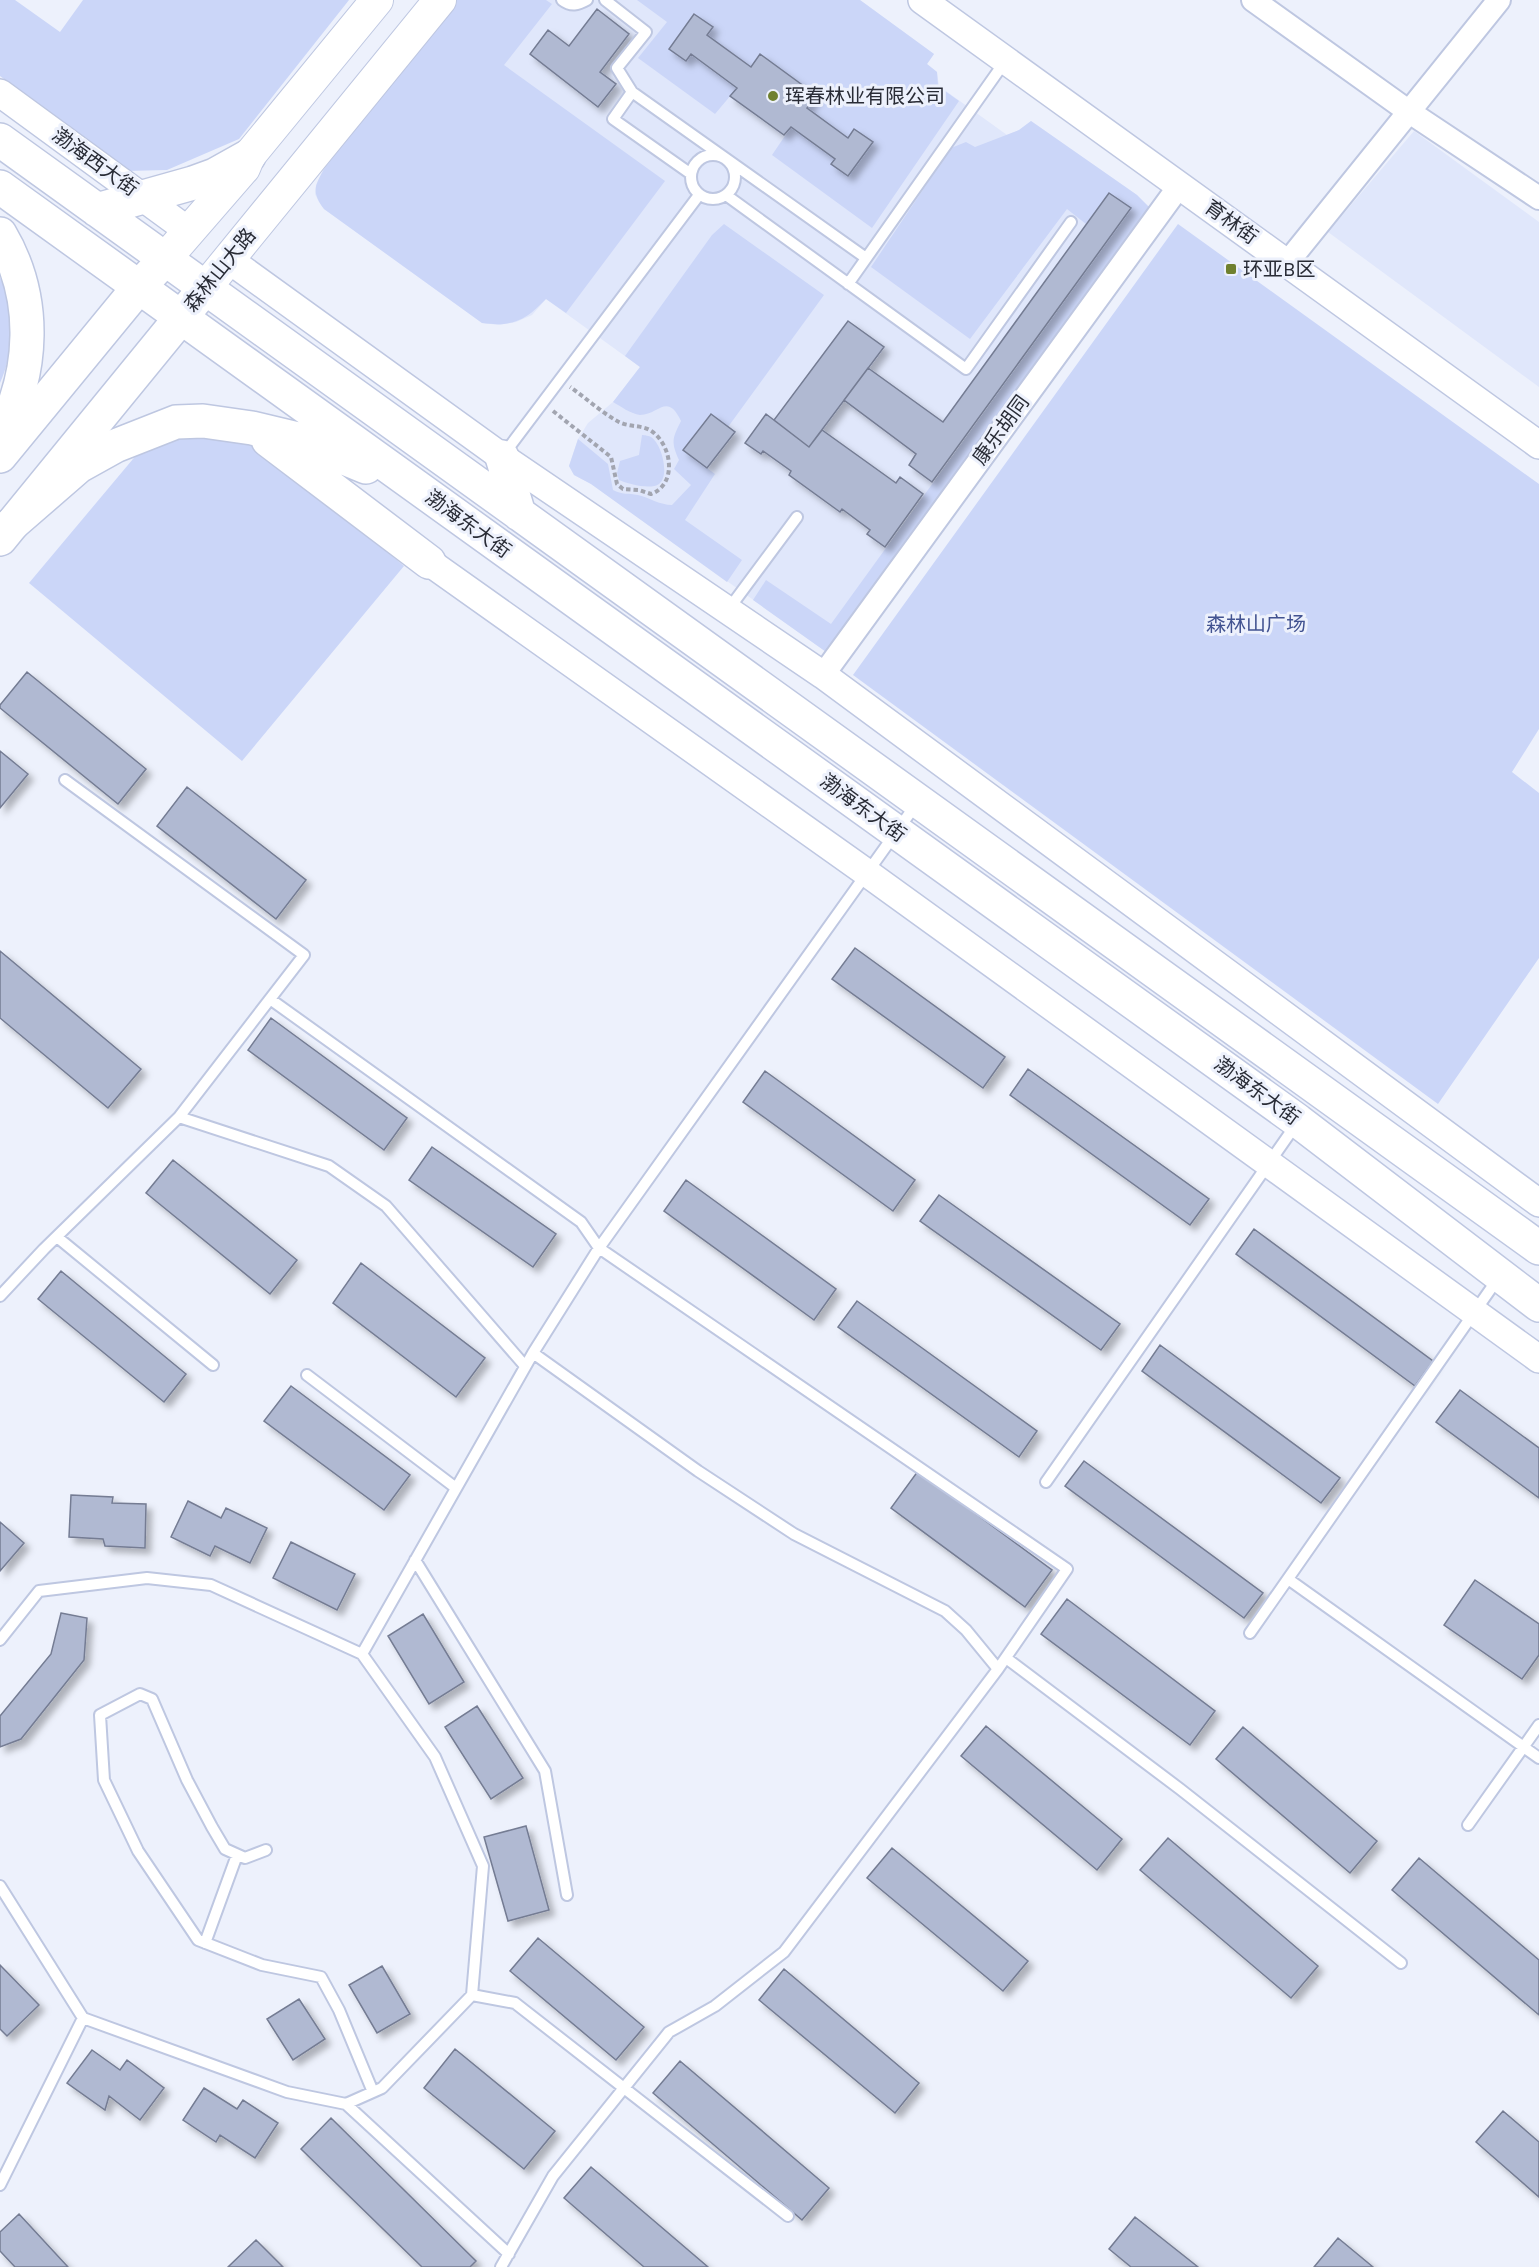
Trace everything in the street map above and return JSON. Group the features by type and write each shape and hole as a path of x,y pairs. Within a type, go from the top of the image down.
{"main road":[{"path":"0,456 138,288 190,232 377,0"},
{"name":"森林山大路","path":"5,532 440,0"},
{"name":"渤海西大街","path":"0,140 205,288"},
{"path":"247,162 267,184 287,187"},
{"path":"97,210 215,175 247,162"},
{"path":"0,187 138,288"},
{"path":"0,437 9,419 19,388 28,334 27,302 4,248"},
{"name":"渤海东大街","path":"138,288 1298,1121 1539,1305"},
{"name":"渤海东大街","path":"205,288 1539,1248"},
{"path":"5,532 79,466 114,446 176,422 203,421 252,428 298,439 418,488"},
{"path":"252,428 429,562"},
{"path":"502,457 519,514"}],"street":[{"name":"育林街","path":"922,0 1539,444"},
{"path":"1252,0 1408,111 1539,198"},
{"path":"1287,262 1499,0"},
{"name":"渤海西大街","path":"0,93 190,232"},
{"name":"康乐胡同","path":"823,675 1180,186"},
{"path":"228,259 502,457 823,675 1539,1203"},
{"path":"429,562 867,873 1539,1359"}],"lane":[{"path":"562,0 568,4 578,5 587,0"},
{"path":"605,0 646,32 617,68 632,92 866,258"},
{"path":"848,285 1006,60"},
{"path":"632,92 613,119 691,174"},
{"path":"711,155 726,158 734,170 735,177 731,190 726,195 713,199 699,195 691,182 691,174 693,167 704,156 711,155"},
{"path":"502,457 699,195"},
{"path":"726,195 966,369 1071,222"},
{"path":"728,610 797,517"},
{"path":"0,1296 179,1117 304,955 65,780"},
{"path":"363,1653 532,1353 599,1248 918,801"},
{"path":"270,999 581,1221 599,1248 1067,1569 998,1669 783,1952 715,2006 669,2032 553,2176 501,2267"},
{"path":"179,1117 329,1166 386,1206 525,1366"},
{"path":"1046,1482 1298,1121"},
{"path":"57,1237 213,1365"},
{"path":"1250,1633 1500,1276"},
{"path":"532,1353 698,1471 794,1534 945,1611 966,1630 998,1669"},
{"path":"307,1375 456,1488"},
{"path":"415,1560 545,1771 567,1895"},
{"path":"0,1640 39,1591 147,1578 211,1585 363,1653 435,1757 483,1866 472,1995 382,2088 346,2104"},
{"path":"1288,1579 1539,1758"},
{"path":"1006,1658 1180,1789 1401,1963"},
{"path":"266,1851 245,1858 225,1849 187,1780 152,1699 140,1694 100,1716 105,1780 138,1851 198,1940 262,1965 321,1977 339,2010 373,2092"},
{"path":"1468,1825 1539,1725"},
{"path":"206,1942 237,1855"},
{"path":"0,1886 82,2018 286,2092 346,2104 508,2254"},
{"path":"472,1995 515,2003 788,2216"},
{"path":"0,2185 82,2018"}],"path":[{"path":"543,403 611,457 617,484 623,489 639,490 651,494 663,487 669,471 668,455 656,434 646,427 627,425 617,421 560,380"}],"shaded area":[{"path":"457,0 860,0 934,54 927,64 937,72 939,86 1007,135 1031,121 1137,195 1149,207 829,654 591,484 574,475 569,466 578,439 588,423 613,402 640,367 546,299 532,315 516,322 499,325 482,323 324,209 319,202 315,194 316,185 324,169"},
{"path":"1414,131 1539,222 1539,387 1328,232"}],"green space":[{"path":"0,0 15,0 60,32 83,0 349,0 239,139 167,170 126,171 0,76"},
{"path":"457,0 546,0 552,4 504,65 665,181 566,313 546,299 531,313 517,321 502,324 482,323 324,209 317,198 317,184 324,169"},
{"path":"637,0 860,0 934,54 927,64 937,72 938,86 959,101 872,228 772,155 791,127 835,159 831,164 848,176 872,143 848,138 807,108 816,94 760,55 751,67 707,35 712,27 694,14 670,49 686,61 691,54 737,88 715,114 638,58 667,22"},
{"path":"1031,121 1137,195 1149,207 829,654 753,600 766,580 831,624 1131,209 1109,193 1086,224 1067,209 970,339 871,267 951,148 966,142 975,147 1019,130"},
{"path":"724,224 824,295 728,427 710,414 683,450 715,474 685,520 742,560 727,582 591,484 574,475 569,466 578,439 608,464 613,490 616,492 638,495 672,505 691,485 674,469 679,460 674,440 681,421 676,412 667,406 640,415 629,412 613,402 640,367 625,356 712,235"},
{"name":"森林山广场","path":"1178,224 1539,484 1539,729 1512,772 1539,793 1539,958 1438,1104 853,675"},
{"path":"0,277 11,316 11,344 0,383"},
{"path":"187,433 251,439 404,566 242,761 29,583 138,453"},
{"path":"642,435 655,441 663,460 664,474 659,484 655,486 639,486 623,482 619,480 617,473 620,461 639,455"}],"building":[{"path":"597,9 629,34 600,72 616,84 598,107 530,54 548,30 569,46"},
{"name":"珲春林业有限公司","path":"694,14 713,27 707,35 751,67 760,54 816,95 807,108 848,138 854,129 873,142 848,176 831,164 835,159 791,127 784,135 730,96 737,88 691,54 686,61 669,49"},
{"path":"1109,193 1131,208 932,482 909,465 916,454 844,400 868,368 943,422"},
{"path":"848,321 884,347 809,447 774,420"},
{"path":"711,414 735,432 707,468 683,450"},
{"path":"766,414 809,447 822,430 896,483 900,477 923,494 885,547 867,534 870,530 842,509 840,512 789,475 791,471 763,451 761,454 745,443"},
{"path":"27,672 146,769 118,804 0,708 0,705"},
{"path":"0,751 28,774 0,808"},
{"path":"187,787 306,880 276,919 157,826"},
{"path":"855,948 1005,1057 983,1088 832,979"},
{"path":"0,951 141,1069 108,1108 0,1018"},
{"path":"271,1018 407,1118 384,1150 248,1050"},
{"path":"1028,1069 1209,1199 1190,1225 1010,1095"},
{"path":"765,1071 915,1180 893,1211 743,1102"},
{"path":"432,1147 556,1234 533,1267 409,1180"},
{"path":"173,1160 297,1260 270,1294 146,1193"},
{"path":"686,1180 836,1289 814,1320 664,1211"},
{"path":"939,1195 1120,1324 1101,1350 920,1221"},
{"path":"1254,1229 1433,1361 1415,1386 1236,1254"},
{"path":"361,1263 485,1358 456,1397 333,1303"},
{"path":"61,1271 186,1374 164,1402 38,1299"},
{"path":"857,1301 1037,1431 1019,1457 838,1327"},
{"path":"1160,1345 1340,1478 1321,1503 1142,1371"},
{"path":"291,1386 410,1475 384,1510 264,1421"},
{"path":"1460,1390 1539,1448 1539,1498 1436,1422"},
{"path":"1084,1461 1263,1593 1244,1618 1065,1486"},
{"path":"918,1471 1052,1570 1025,1607 891,1508"},
{"path":"71,1495 113,1497 112,1503 146,1504 145,1548 105,1546 103,1539 69,1537"},
{"path":"188,1501 221,1518 226,1508 267,1528 250,1563 215,1546 210,1556 171,1537"},
{"path":"0,1522 24,1543 0,1571"},
{"path":"291,1542 355,1574 337,1610 273,1578"},
{"path":"1475,1580 1539,1624 1539,1655 1522,1679 1444,1625"},
{"path":"1067,1599 1215,1711 1190,1745 1041,1634"},
{"path":"61,1613 87,1618 84,1660 21,1739 0,1747 0,1716 51,1654"},
{"path":"423,1614 464,1682 429,1704 388,1636"},
{"path":"477,1706 523,1778 491,1799 445,1727"},
{"path":"986,1726 1122,1839 1097,1870 961,1756"},
{"path":"1243,1727 1377,1841 1350,1873 1216,1759"},
{"path":"526,1826 549,1910 508,1921 484,1837"},
{"path":"1168,1838 1318,1966 1291,1998 1140,1870"},
{"path":"892,1848 1028,1961 1003,1991 867,1878"},
{"path":"1419,1858 1539,1960 1539,2015 1392,1890"},
{"path":"538,1938 644,2027 616,2060 510,1971"},
{"path":"0,1965 39,2005 7,2036 0,2029"},
{"path":"382,1966 410,2014 377,2033 349,1985"},
{"path":"784,1969 919,2083 895,2113 759,2000"},
{"path":"299,1999 325,2039 293,2060 267,2019"},
{"path":"455,2049 555,2131 524,2169 424,2088"},
{"path":"92,2050 120,2070 127,2060 164,2088 140,2120 109,2096 105,2110 67,2083"},
{"path":"680,2061 829,2188 802,2220 653,2093"},
{"path":"204,2088 237,2109 243,2100 278,2123 255,2158 220,2135 216,2142 183,2120"},
{"path":"1503,2111 1539,2142 1539,2197 1476,2142"},
{"path":"331,2118 476,2261 470,2267 422,2267 301,2149"},
{"path":"591,2167 708,2267 644,2267 564,2198"},
{"path":"19,2214 68,2267 15,2267 0,2251 0,2232"},
{"path":"1135,2217 1198,2267 1131,2267 1109,2249"},
{"path":"1338,2238 1373,2267 1314,2267"},
{"path":"256,2240 283,2267 228,2267"}],"place":[{"name":"珲春林业有限公司","path":"773,96"},
{"name":"环亚B区","path":"1231,269"}]}
